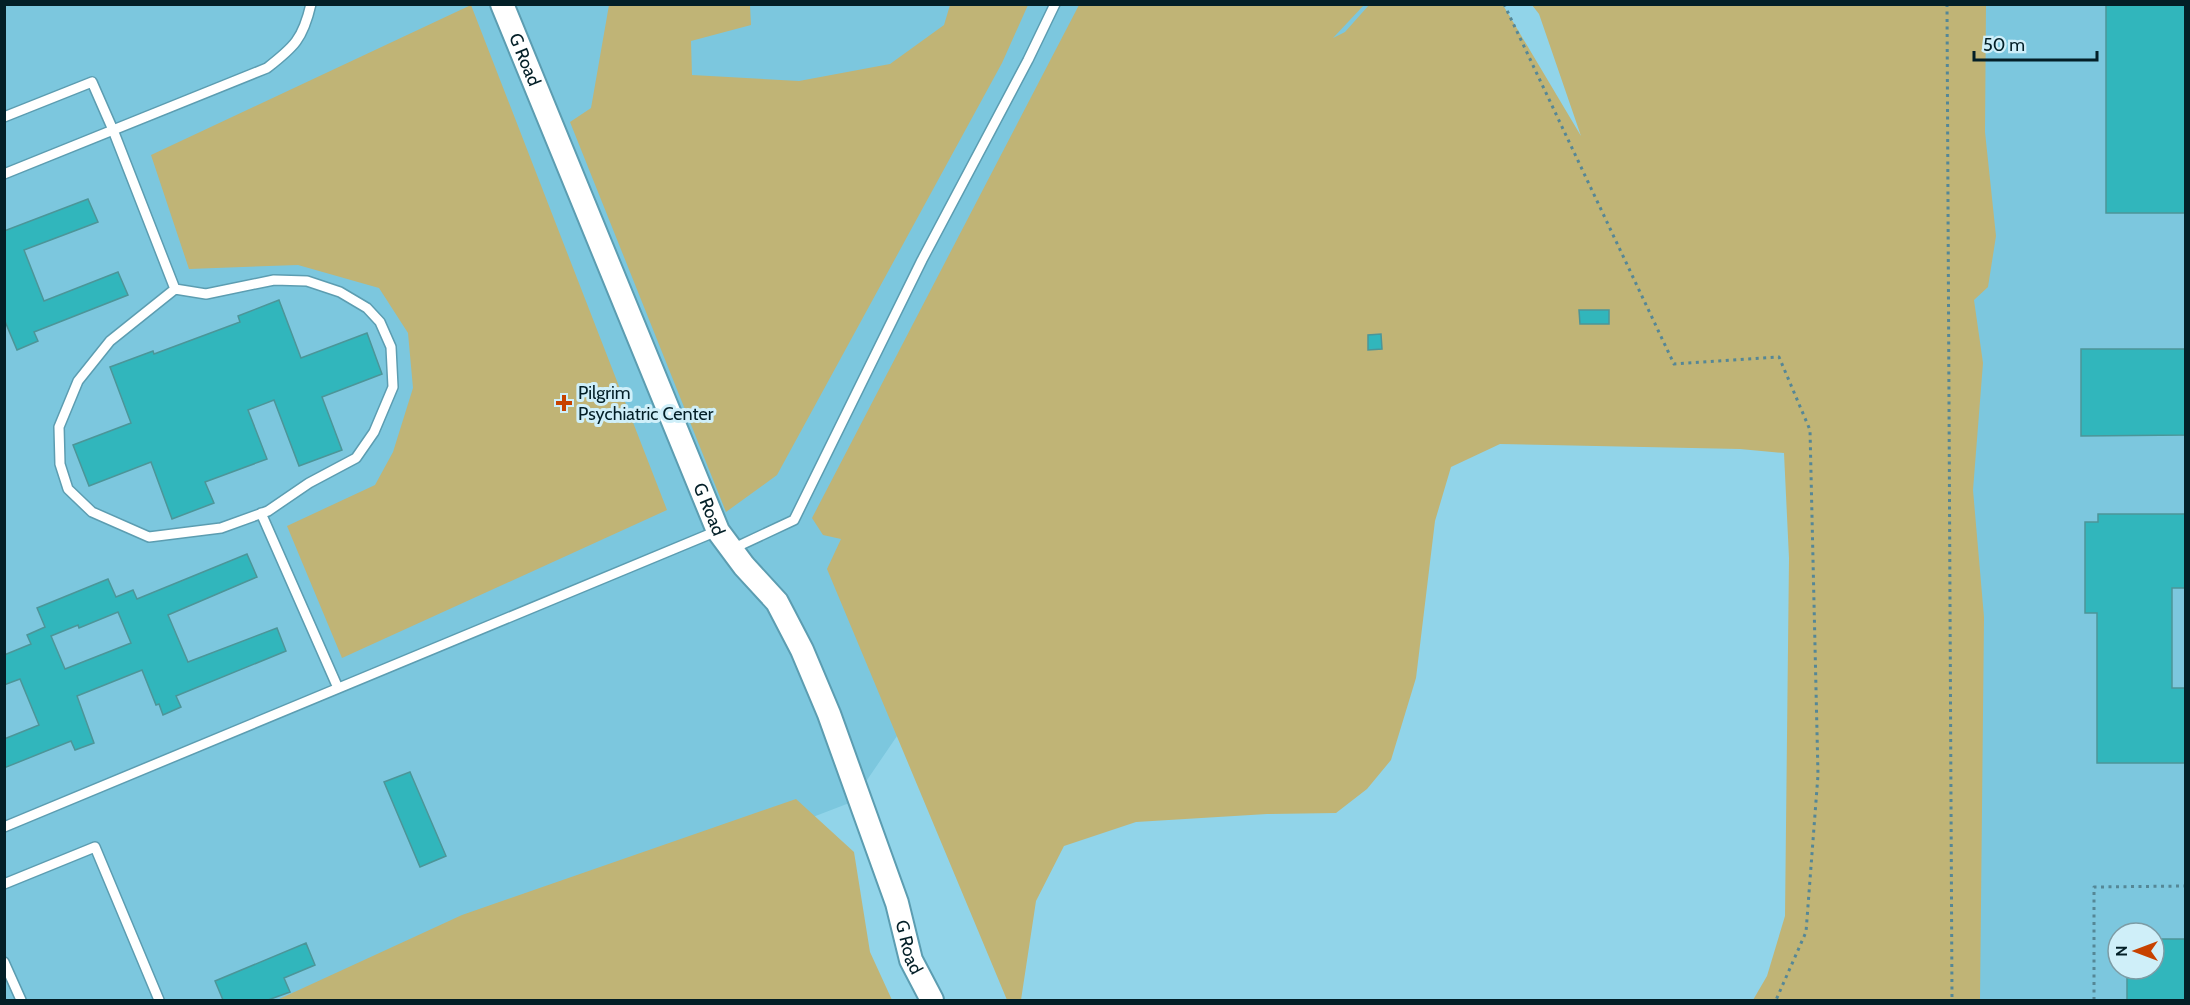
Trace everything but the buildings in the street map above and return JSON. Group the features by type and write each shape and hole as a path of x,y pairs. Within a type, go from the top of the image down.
{"street":[{"name":"G Road","path":"502,4 718,531 744,566 777,602 802,650 829,714 897,903 911,960 932,1000"}],"lane":[{"path":"4,174 267,68 292,48 307,22 311,4"},
{"path":"732,549 794,520 917,269 1028,60 1055,4"},
{"path":"4,117 92,81 175,289"},
{"path":"274,280 307,280 340,291 367,308 380,322 391,347 393,387 374,432 356,458 309,483 268,511 221,528 149,537 92,512 68,489 60,464 59,428 78,381 110,341 175,289 206,294 274,280"},
{"path":"261,513 338,688"},
{"path":"4,827 718,531"},
{"path":"4,884 95,848 159,1000"},
{"path":"4,962 21,1000"}],"path":[{"path":"1504,4 1674,364 1779,357 1810,430 1818,776 1806,932 1776,1000"},
{"path":"1947,4 1952,1000"},
{"path":"2094,1000 2094,887 2186,886"}],"shaded area":[{"name":"Pilgrim Psychiatric Center","path":"5,5 1396,5 852,802 334,1000 5,1000"},
{"path":"471,5 667,510 342,658 287,526 375,485 393,452 413,388 408,333 379,288 298,265 189,269 151,155"},
{"path":"609,5 750,5 751,25 691,41 692,75 799,81 890,64 944,25 950,5 1028,5 1002,63 777,475 726,512 570,122 591,108"},
{"path":"1079,5 1364,5 1333,38 1345,32 1369,5 1503,5 1581,136 1539,14 1532,5 1986,5 1985,132 1996,236 1988,287 1974,300 1983,363 1973,490 1984,617 1980,1000 1753,1000 1767,976 1785,916 1789,558 1784,453 1740,449 1500,444 1451,467 1435,521 1416,678 1391,760 1367,789 1336,813 1267,814 1136,822 1064,846 1036,901 1021,1000 1007,1000 827,569 841,539 823,535 812,518"},
{"path":"1959,5 2185,5 2185,1000 1966,1000"},
{"path":"796,799 854,852 870,952 892,1000 277,1000 462,915"}],"place":[{"name":"Pilgrim Psychiatric Center","path":"564,403"}]}
